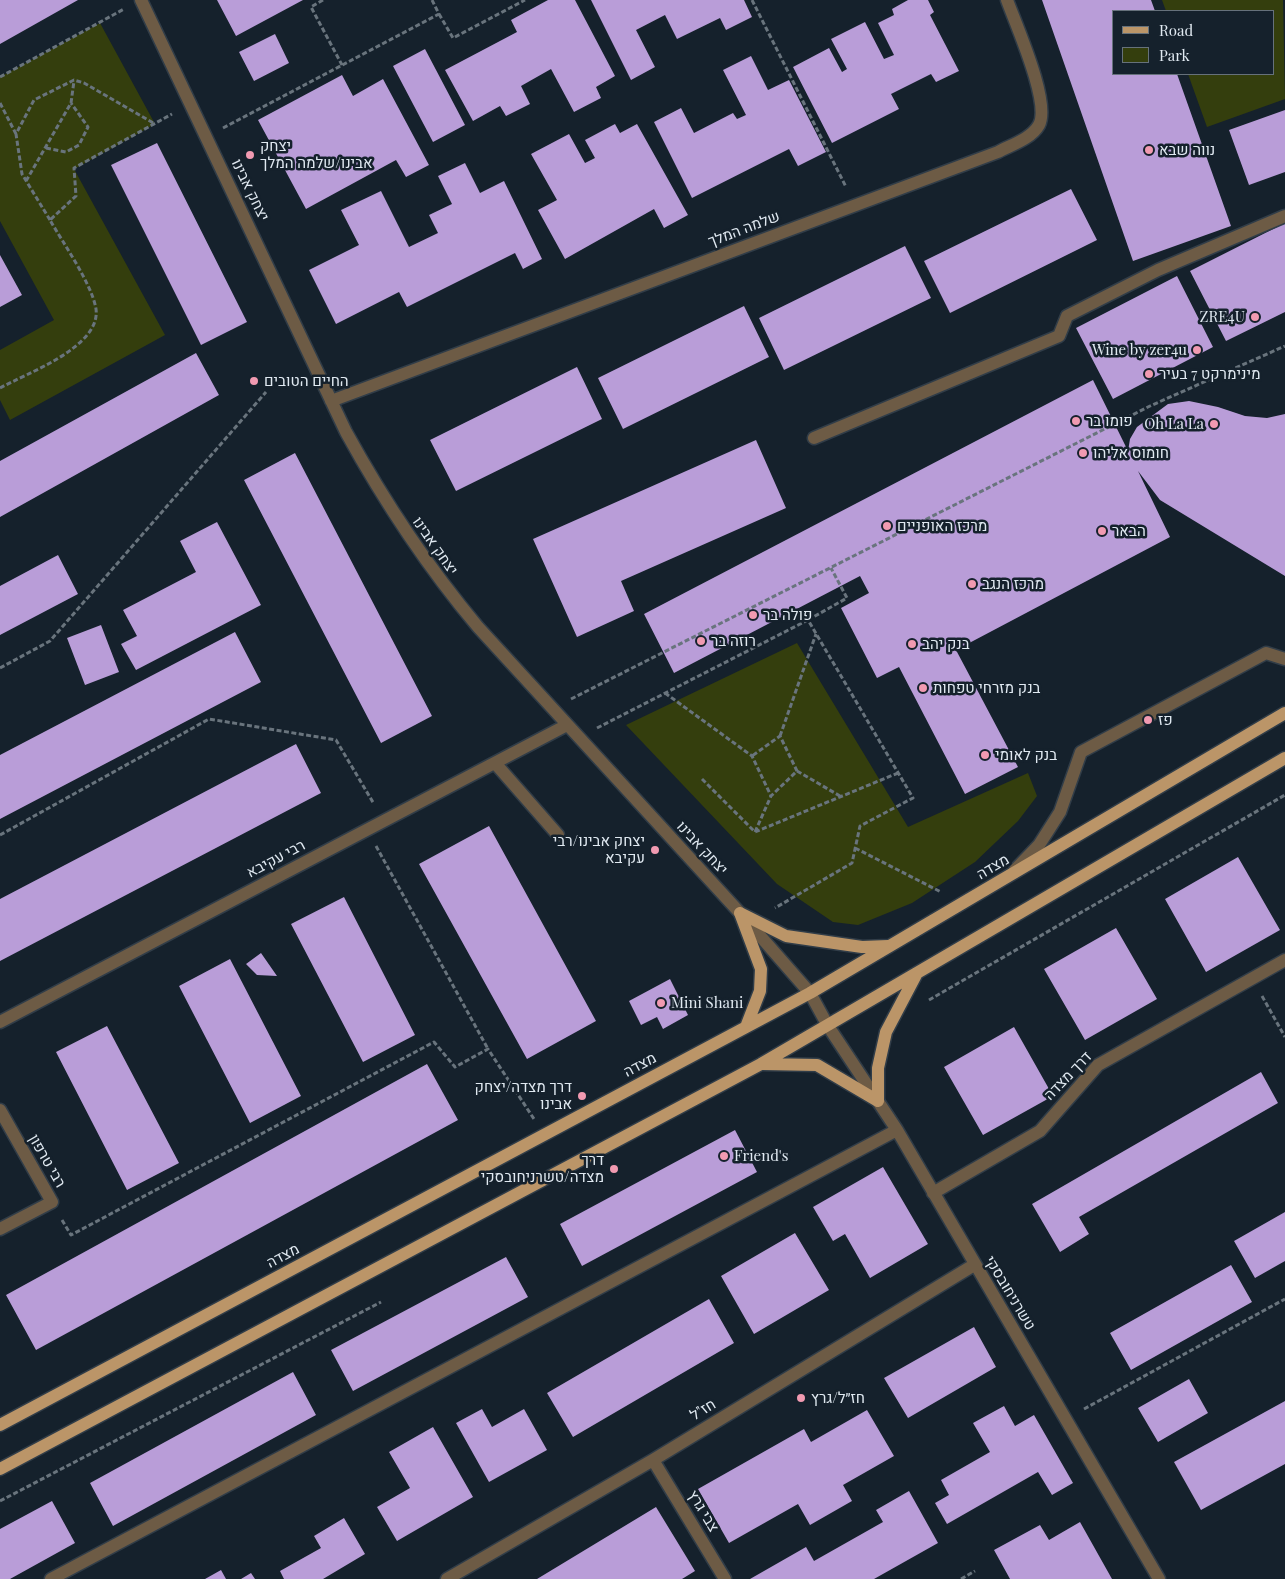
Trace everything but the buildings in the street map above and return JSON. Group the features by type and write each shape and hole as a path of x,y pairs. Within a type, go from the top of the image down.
{"main road":[{"name":"מצדה","path":"0,1426 810,993 1285,714"},
{"path":"0,1469 761,1064 1285,758"},
{"path":"740,913 786,936 862,947 890,946"},
{"path":"740,913 761,969 760,991 746,1027"},
{"path":"878,1101 878,1068 886,1032 916,975"},
{"path":"761,1064 817,1065 878,1101"}],"street":[{"name":"שלמה המלך","path":"331,402 998,152 1033,134 1040,124 1042,110 1040,91 1007,0"},
{"name":"יצחק אבינו","path":"136,2 190,103 331,402 383,499 427,564 478,627 740,913 810,993 828,1026"},
{"path":"814,438 1059,336 1067,316 1158,270 1285,216"},
{"path":"1009,876 1039,845 1060,812 1080,752 1266,653 1285,658"},
{"name":"רבי עקיבא","path":"0,1022 568,725"},
{"path":"495,762 558,835"},
{"name":"דרך מצדה","path":"933,1193 1040,1131 1098,1065 1285,960"},
{"name":"טשרניחובסקי","path":"828,1026 897,1130 974,1265 1067,1418 1160,1579"},
{"name":"רבי טרפון","path":"0,1110 52,1202 0,1229"},
{"path":"51,1579 897,1130"},
{"name":"חז\"ל","path":"447,1579 653,1460 974,1265"},
{"name":"צבי גרץ","path":"653,1460 725,1579"}],"path":[{"path":"323,0 311,8 342,65"},
{"path":"432,0 453,38 525,0"},
{"path":"752,0 856,205"},
{"path":"0,77 136,2"},
{"path":"206,137 439,14"},
{"path":"16,134 34,100 74,80 84,83 155,124"},
{"path":"26,181 71,103 74,80"},
{"path":"0,103 16,134 22,174 89,288 96,310 94,327 77,348 0,388"},
{"path":"46,148 66,152 79,145 88,127 71,103"},
{"path":"50,220 76,196 74,168 190,103"},
{"path":"552,709 1150,406 1285,346"},
{"path":"0,668 50,641 266,392"},
{"path":"578,737 808,620 847,598 831,568"},
{"path":"754,920 852,863 860,826 913,798 808,620"},
{"path":"752,756 780,736 816,633"},
{"path":"665,693 752,756 771,796"},
{"path":"0,835 210,719 336,740 384,820"},
{"path":"780,736 797,771 841,796"},
{"path":"755,832 771,796 797,771"},
{"path":"755,832 898,773"},
{"path":"702,779 755,832"},
{"path":"928,1000 1285,795"},
{"path":"367,830 488,1049 544,1135"},
{"path":"855,848 963,903"},
{"path":"1252,978 1285,1037"},
{"path":"52,1202 71,1236 434,1042 455,1067 488,1049"},
{"path":"1067,1418 1285,1299"},
{"path":"0,1501 382,1302"},
{"path":"961,1579 975,1571"}],"green space":[{"path":"1162,0 1283,0 1285,99 1207,127 1188,75 1275,75 1275,10 1166,10"},
{"path":"100,23 155,124 74,169 165,335 10,420 0,400 0,350 54,320 0,221 0,77"},
{"path":"797,643 908,827 1028,773 1037,796 1018,821 975,862 912,903 858,925 833,922 777,884 626,725"}],"place":[{"name":"נווה שבא","path":"1149,150"},
{"name":"יצחק אבינו/שלמה המלך","path":"250,155"},
{"name":"ZRE4U","path":"1255,317"},
{"name":"Wine by zer4u","path":"1197,350"},
{"name":"מינימרקט 7 בעיר","path":"1149,374"},
{"name":"החיים הטובים","path":"254,381"},
{"name":"פומו בר","path":"1076,421"},
{"name":"Oh La La","path":"1214,424"},
{"name":"חומוס אליהו","path":"1083,453"},
{"name":"מרכז האופניים","path":"887,526"},
{"name":"הבאר","path":"1102,531"},
{"name":"מרכז הנגב","path":"972,584"},
{"name":"פולה בר","path":"753,615"},
{"name":"רוזה בר","path":"701,641"},
{"name":"בנק יהב","path":"912,644"},
{"name":"בנק מזרחי טפחות","path":"923,688"},
{"name":"פז","path":"1148,720"},
{"name":"בנק לאומי","path":"985,755"},
{"name":"יצחק אבינו/רבי עקיבא","path":"655,850"},
{"name":"Mini Shani","path":"661,1003"},
{"name":"דרך מצדה/יצחק אבינו","path":"582,1096"},
{"name":"Friend's","path":"724,1156"},
{"name":"דרך מצדה/טשרניחובסקי","path":"614,1169"},
{"name":"חז״ל/גרץ","path":"801,1398"}]}
